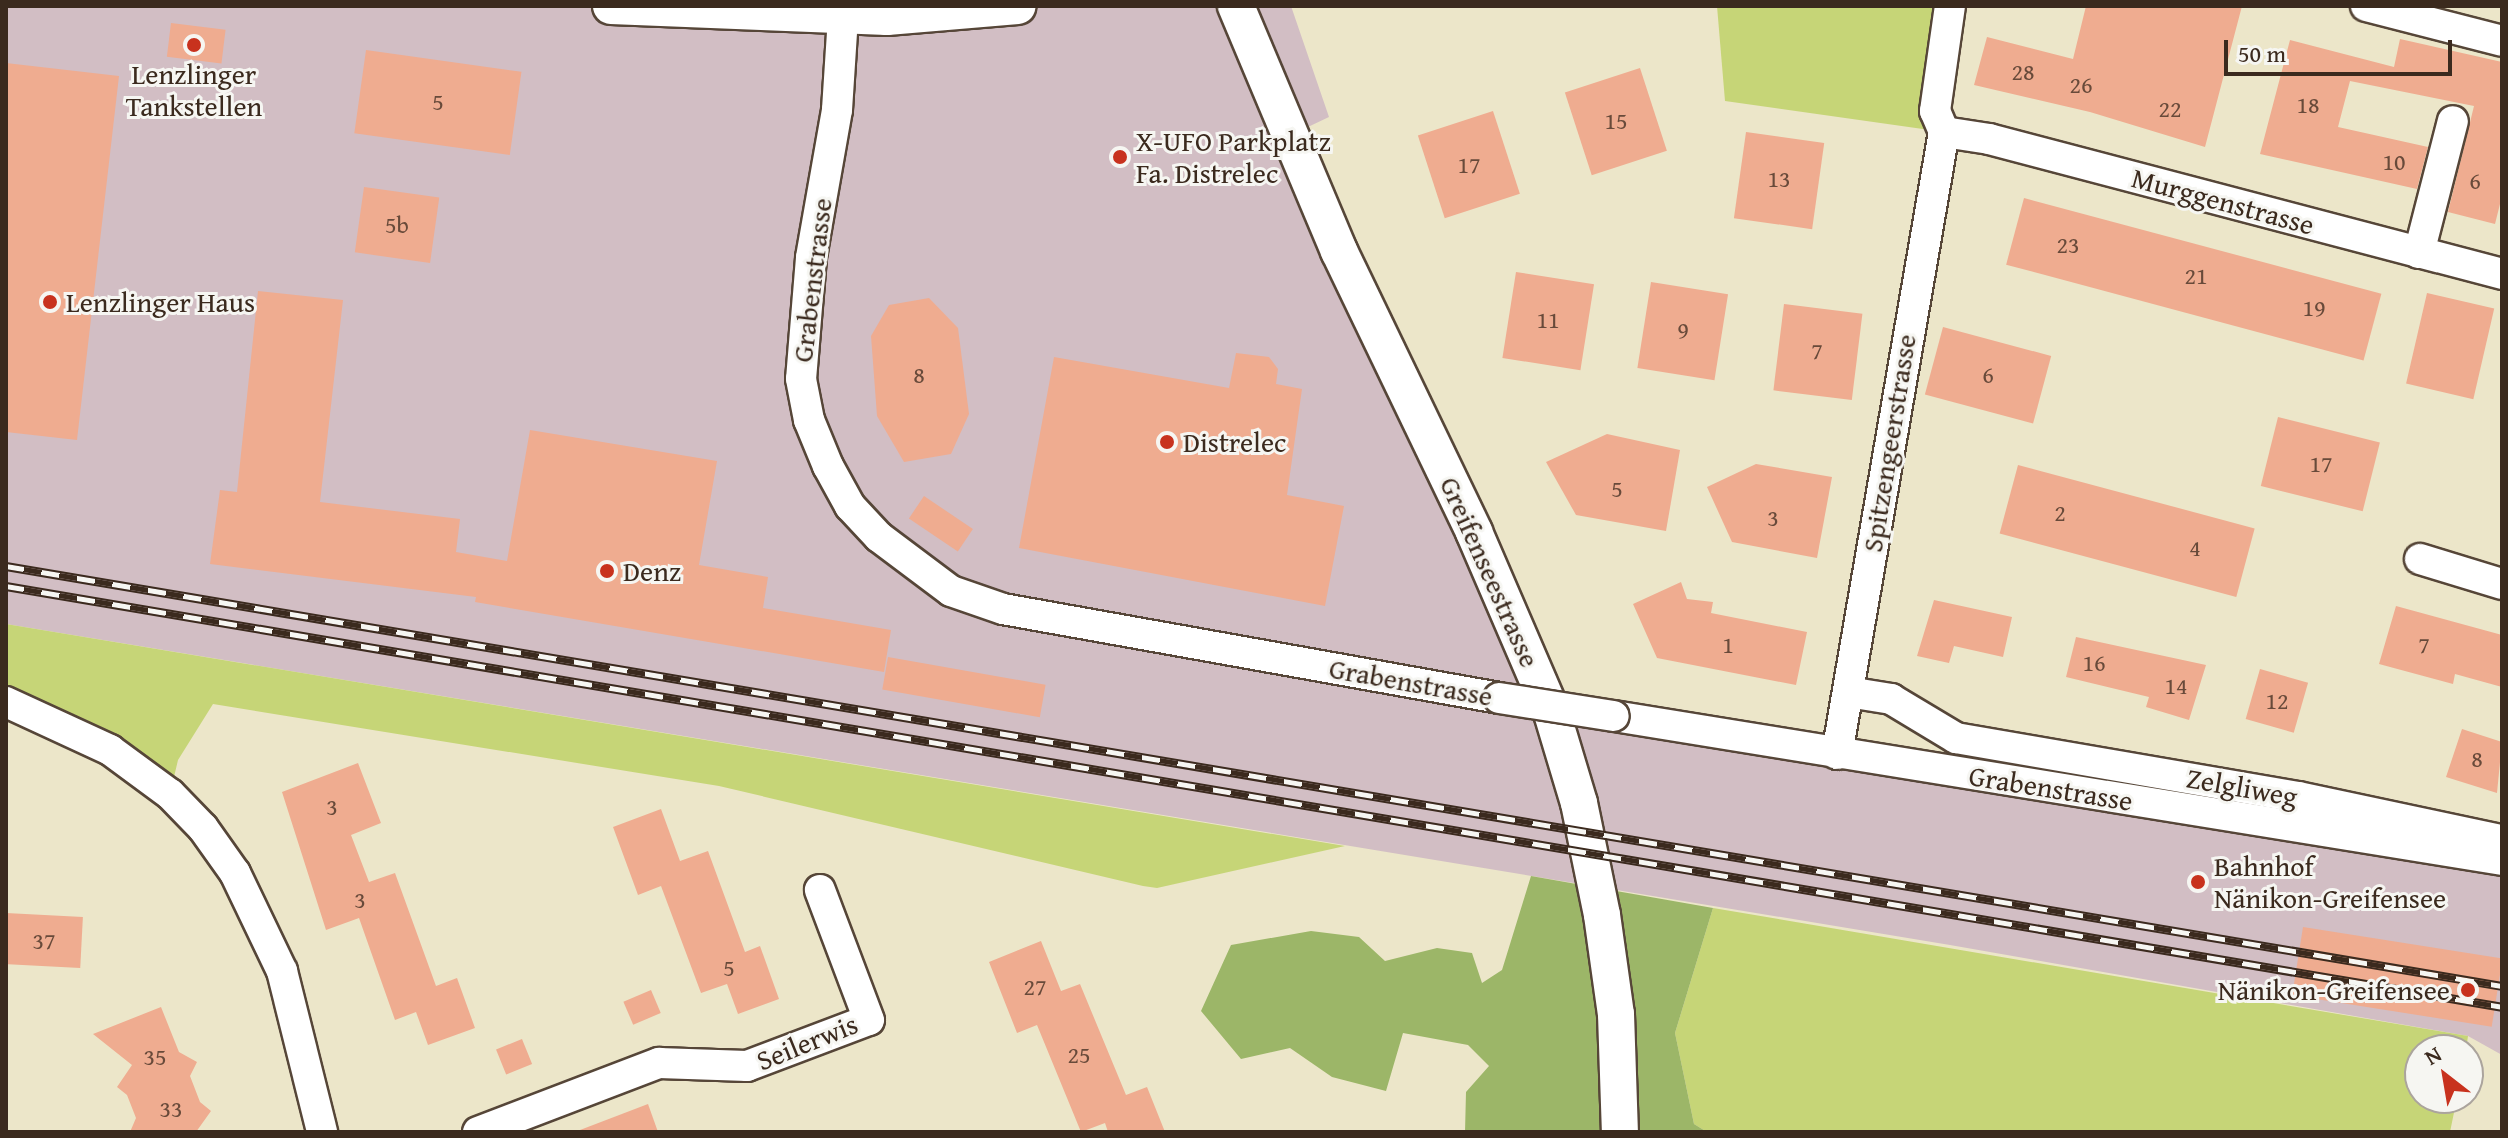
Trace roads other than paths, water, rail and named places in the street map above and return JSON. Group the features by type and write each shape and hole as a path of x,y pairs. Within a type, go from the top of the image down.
{"street":[{"path":"611,6 843,17 926,16 1018,6"},
{"name":"Greifenseestrasse","path":"1236,6 1255,42 1339,251 1474,532 1552,713 1579,803 1602,915 1616,1014 1620,1132"},
{"name":"Spitzengeerstrasse","path":"1837,754 1944,132 1935,111 1950,6"},
{"path":"2366,6 2502,41"},
{"name":"Grabenstrasse","path":"843,17 837,110 811,258 801,379 809,420 828,466 850,506 909,565 951,591 1003,609 1499,698 2502,860"},
{"path":"2419,253 2453,121"},
{"name":"Murggenstrasse","path":"1944,132 1989,139 2502,274"},
{"path":"2420,559 2502,584"},
{"name":"Zelgliweg","path":"1848,692 1891,699 1956,738 2298,797 2502,840"},
{"path":"6,702 110,750 170,794 203,828 235,873 282,971 322,1132"},
{"name":"Seilerwis","path":"478,1132 659,1063 747,1066 869,1020 820,890"}],"railway":[{"path":"6,566 2502,986"},
{"path":"6,586 2502,1007"}],"place":[{"name":"Lenzlinger Tankstellen","path":"194,45"},
{"name":"X-UFO Parkplatz Fa. Distrelec","path":"1120,157"},
{"name":"Lenzlinger Haus","path":"50,302"},
{"name":"Distrelec","path":"1167,442"},
{"name":"Denz","path":"607,571"},
{"name":"Bahnhof Nänikon-Greifensee","path":"2198,882"},
{"name":"Nänikon-Greifensee","path":"2468,990"}]}
